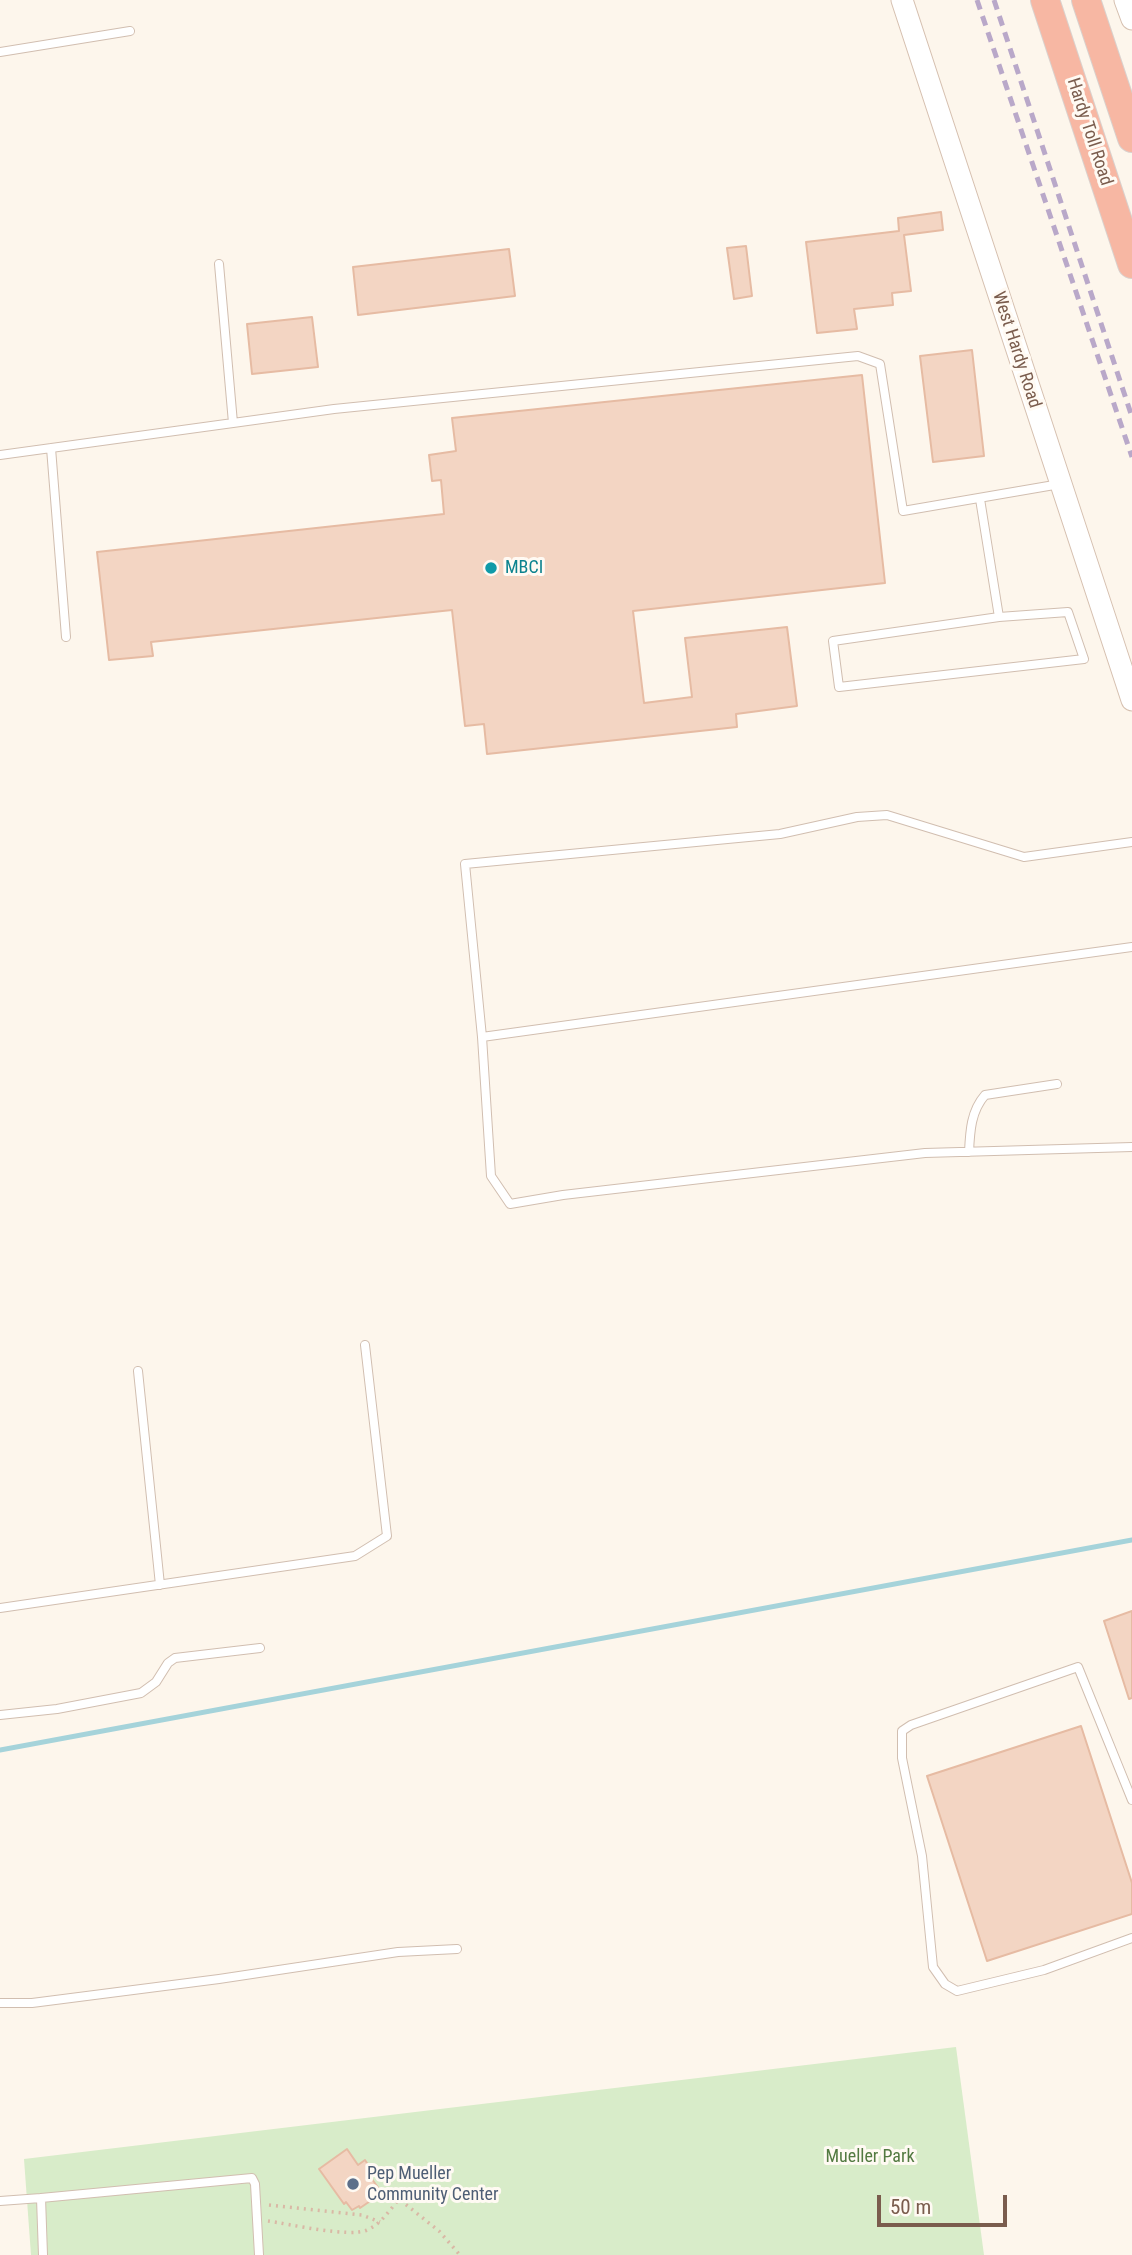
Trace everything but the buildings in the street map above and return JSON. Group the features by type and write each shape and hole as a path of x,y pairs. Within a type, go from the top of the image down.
{"highway":[{"name":"Hardy Toll Road","path":"1045,0 1132,264"},
{"path":"1086,0 1132,138"}],"main road":[{"name":"West Hardy Road","path":"902,0 1132,700"},
{"path":"1125,0 1132,19"}],"lane":[{"path":"0,51 130,31"},
{"path":"219,264 233,424"},
{"path":"0,455 334,409 858,356 880,364 903,511 1060,484"},
{"path":"51,448 66,637"},
{"path":"980,499 999,617"},
{"path":"1068,612 1084,659 839,687 833,641 999,617 1068,612"},
{"path":"1132,842 1024,857 887,815 857,817 780,834 465,864 482,1037 491,1176 510,1204 563,1195 899,1156 1132,1147"},
{"path":"482,1037 1132,947"},
{"path":"969,1152 977,1104 985,1095 1057,1084"},
{"path":"0,1608 355,1556 387,1536 365,1345"},
{"path":"138,1371 160,1585"},
{"path":"0,1715 57,1709 141,1693 156,1682 168,1663 176,1658 260,1648"},
{"path":"1132,1800 1078,1667 911,1725 902,1731 902,1758 922,1856 933,1967 944,1984 957,1991 1044,1970 1132,1938"},
{"path":"0,2003 32,2003 398,1952 457,1949"},
{"path":"0,2201 252,2178 255,2184 260,2255"},
{"path":"41,2198 43,2255"}],"path":[{"path":"257,2219 350,2233 365,2231 380,2222 399,2199 439,2231 460,2255"},
{"path":"256,2204 362,2215 380,2222"}],"green space":[{"name":"Mueller Park","path":"956,2047 984,2255 31,2255 24,2159"}],"waterway":[{"path":"0,1750 1132,1540"}],"railway":[{"path":"977,0 1132,457"},
{"path":"994,0 1132,417"}],"place":[{"name":"MBCI","path":"491,568"},
{"name":"Pep Mueller Community Center","path":"353,2184"}]}
